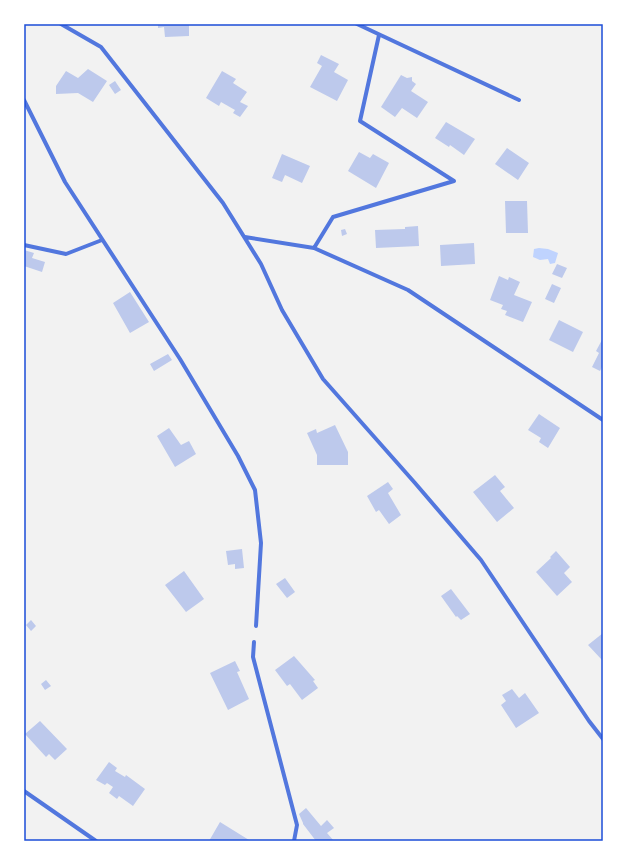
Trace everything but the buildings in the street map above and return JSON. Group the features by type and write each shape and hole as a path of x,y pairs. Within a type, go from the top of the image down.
{"street":[{"path":"61,24 101,47 223,203 261,264 282,310 323,379 416,483 481,560 589,721 603,739"},
{"path":"357,24 519,100"},
{"path":"314,248 333,217 454,181 360,121 379,35"},
{"path":"24,100 65,182 180,359 238,456 255,490 261,543 256,626"},
{"path":"245,237 314,248 408,290 603,420"},
{"path":"24,245 66,254 102,240"},
{"path":"254,642 253,657 297,825 294,841"},
{"path":"24,791 96,841"}],"water":[{"path":"534,249 548,249 558,253 555,263 550,264 548,259 540,260 533,257"}]}
